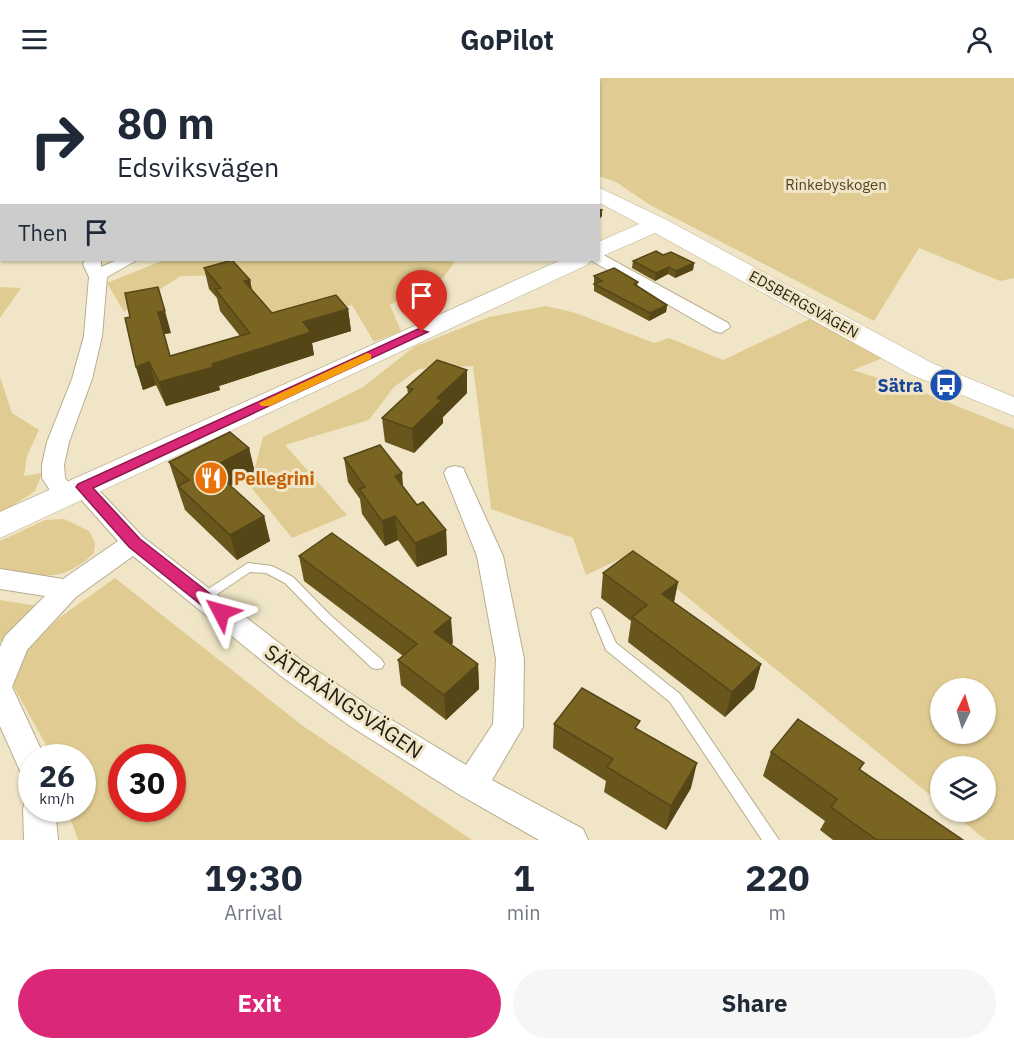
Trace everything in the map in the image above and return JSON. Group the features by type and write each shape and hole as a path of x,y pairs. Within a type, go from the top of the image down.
{"street":[{"name":"EDSBERGSVÄGEN","path":"600,194 922,369 1014,407"},
{"path":"600,250 657,224"},
{"path":"600,258 721,327"},
{"name":"SÄTRAÄNGSVÄGEN","path":"96,268 99,274 127,261"},
{"path":"0,526 577,261"},
{"name":"SÄTRAÄNGSVÄGEN","path":"96,268 93,336 82,379 58,442 54,478 74,491 134,543 291,668 335,699 471,785 571,840"},
{"path":"455,473 490,556 510,658 507,727 471,785"},
{"path":"0,682 15,644 67,590 134,543"},
{"path":"0,579 67,590"},
{"path":"0,693 23,744"},
{"path":"40,822 41,840"}],"lane":[{"path":"203,598 248,567 268,569 289,580 326,618 377,664"},
{"path":"597,613 611,646 675,698 771,840"}],"green space":[{"name":"Rinkebyskogen","path":"600,78 1014,78 1014,278 1000,281 919,248 874,321 650,205 616,182 600,176"},
{"path":"162,261 452,261 454,263 443,278 390,305 401,331 374,342 352,305 281,324 235,275 181,276 124,312 107,283"},
{"path":"0,287 21,288 0,318"},
{"path":"546,306 576,313 654,343 669,338 723,360 812,318 885,357 853,370 925,393 1014,429 1014,840 986,840 964,822 996,822 996,756 930,756 930,795 633,553 586,575 573,538 491,509 473,366 419,369 394,387 369,420 285,445 347,515 292,538 250,486 263,437 363,387 414,347 489,317"},
{"path":"0,377 12,413 39,430 27,456 24,476 42,473 35,491 0,514"},
{"path":"64,519 89,531 95,543 94,553 83,563 61,573 50,575 0,569 0,541 45,520"},
{"path":"115,578 303,726 472,840 78,840 72,822 96,822 96,744 45,744 13,686 29,647 59,618"},
{"path":"0,600 38,606 0,642"}],"building":[{"path":"656,251 663,255 671,252 694,263 676,271 669,267 656,273 633,261"},
{"path":"233,261 250,280 244,281 272,313 336,295 348,309 303,322 311,332 212,364 214,367 159,382 149,362 136,367 125,318 130,317 125,293 158,287 165,311 158,312 170,356 250,333 215,289 221,288 204,268"},
{"path":"614,268 638,282 634,284 667,305 650,313 594,284 602,281 594,276"},
{"path":"437,360 467,370 437,398 442,400 412,429 382,418 413,389 407,387"},
{"path":"230,432 249,448 211,468 264,516 230,535 178,486 189,480 169,462"},
{"path":"380,445 402,473 395,476 417,505 423,502 446,530 415,543 395,516 382,521 359,489 365,487 344,458"},
{"path":"332,533 451,618 434,632 478,664 444,695 398,660 417,644 299,556"},
{"path":"633,551 678,582 662,594 761,664 732,692 632,617 647,605 603,573"},
{"path":"582,688 640,721 635,728 697,763 671,806 607,767 613,759 554,724"},
{"path":"798,719 864,763 859,769 930,817 930,822 937,822 963,840 877,840 831,807 837,799 771,752"}],"slow traffic":[{"path":"265,403 367,357"}],"place":[{"name":"Sätra","path":"946,385"},
{"name":"Pellegrini","path":"211,478"}],"route":[{"path":"221,612 134,543 83,487 422,332"}]}
